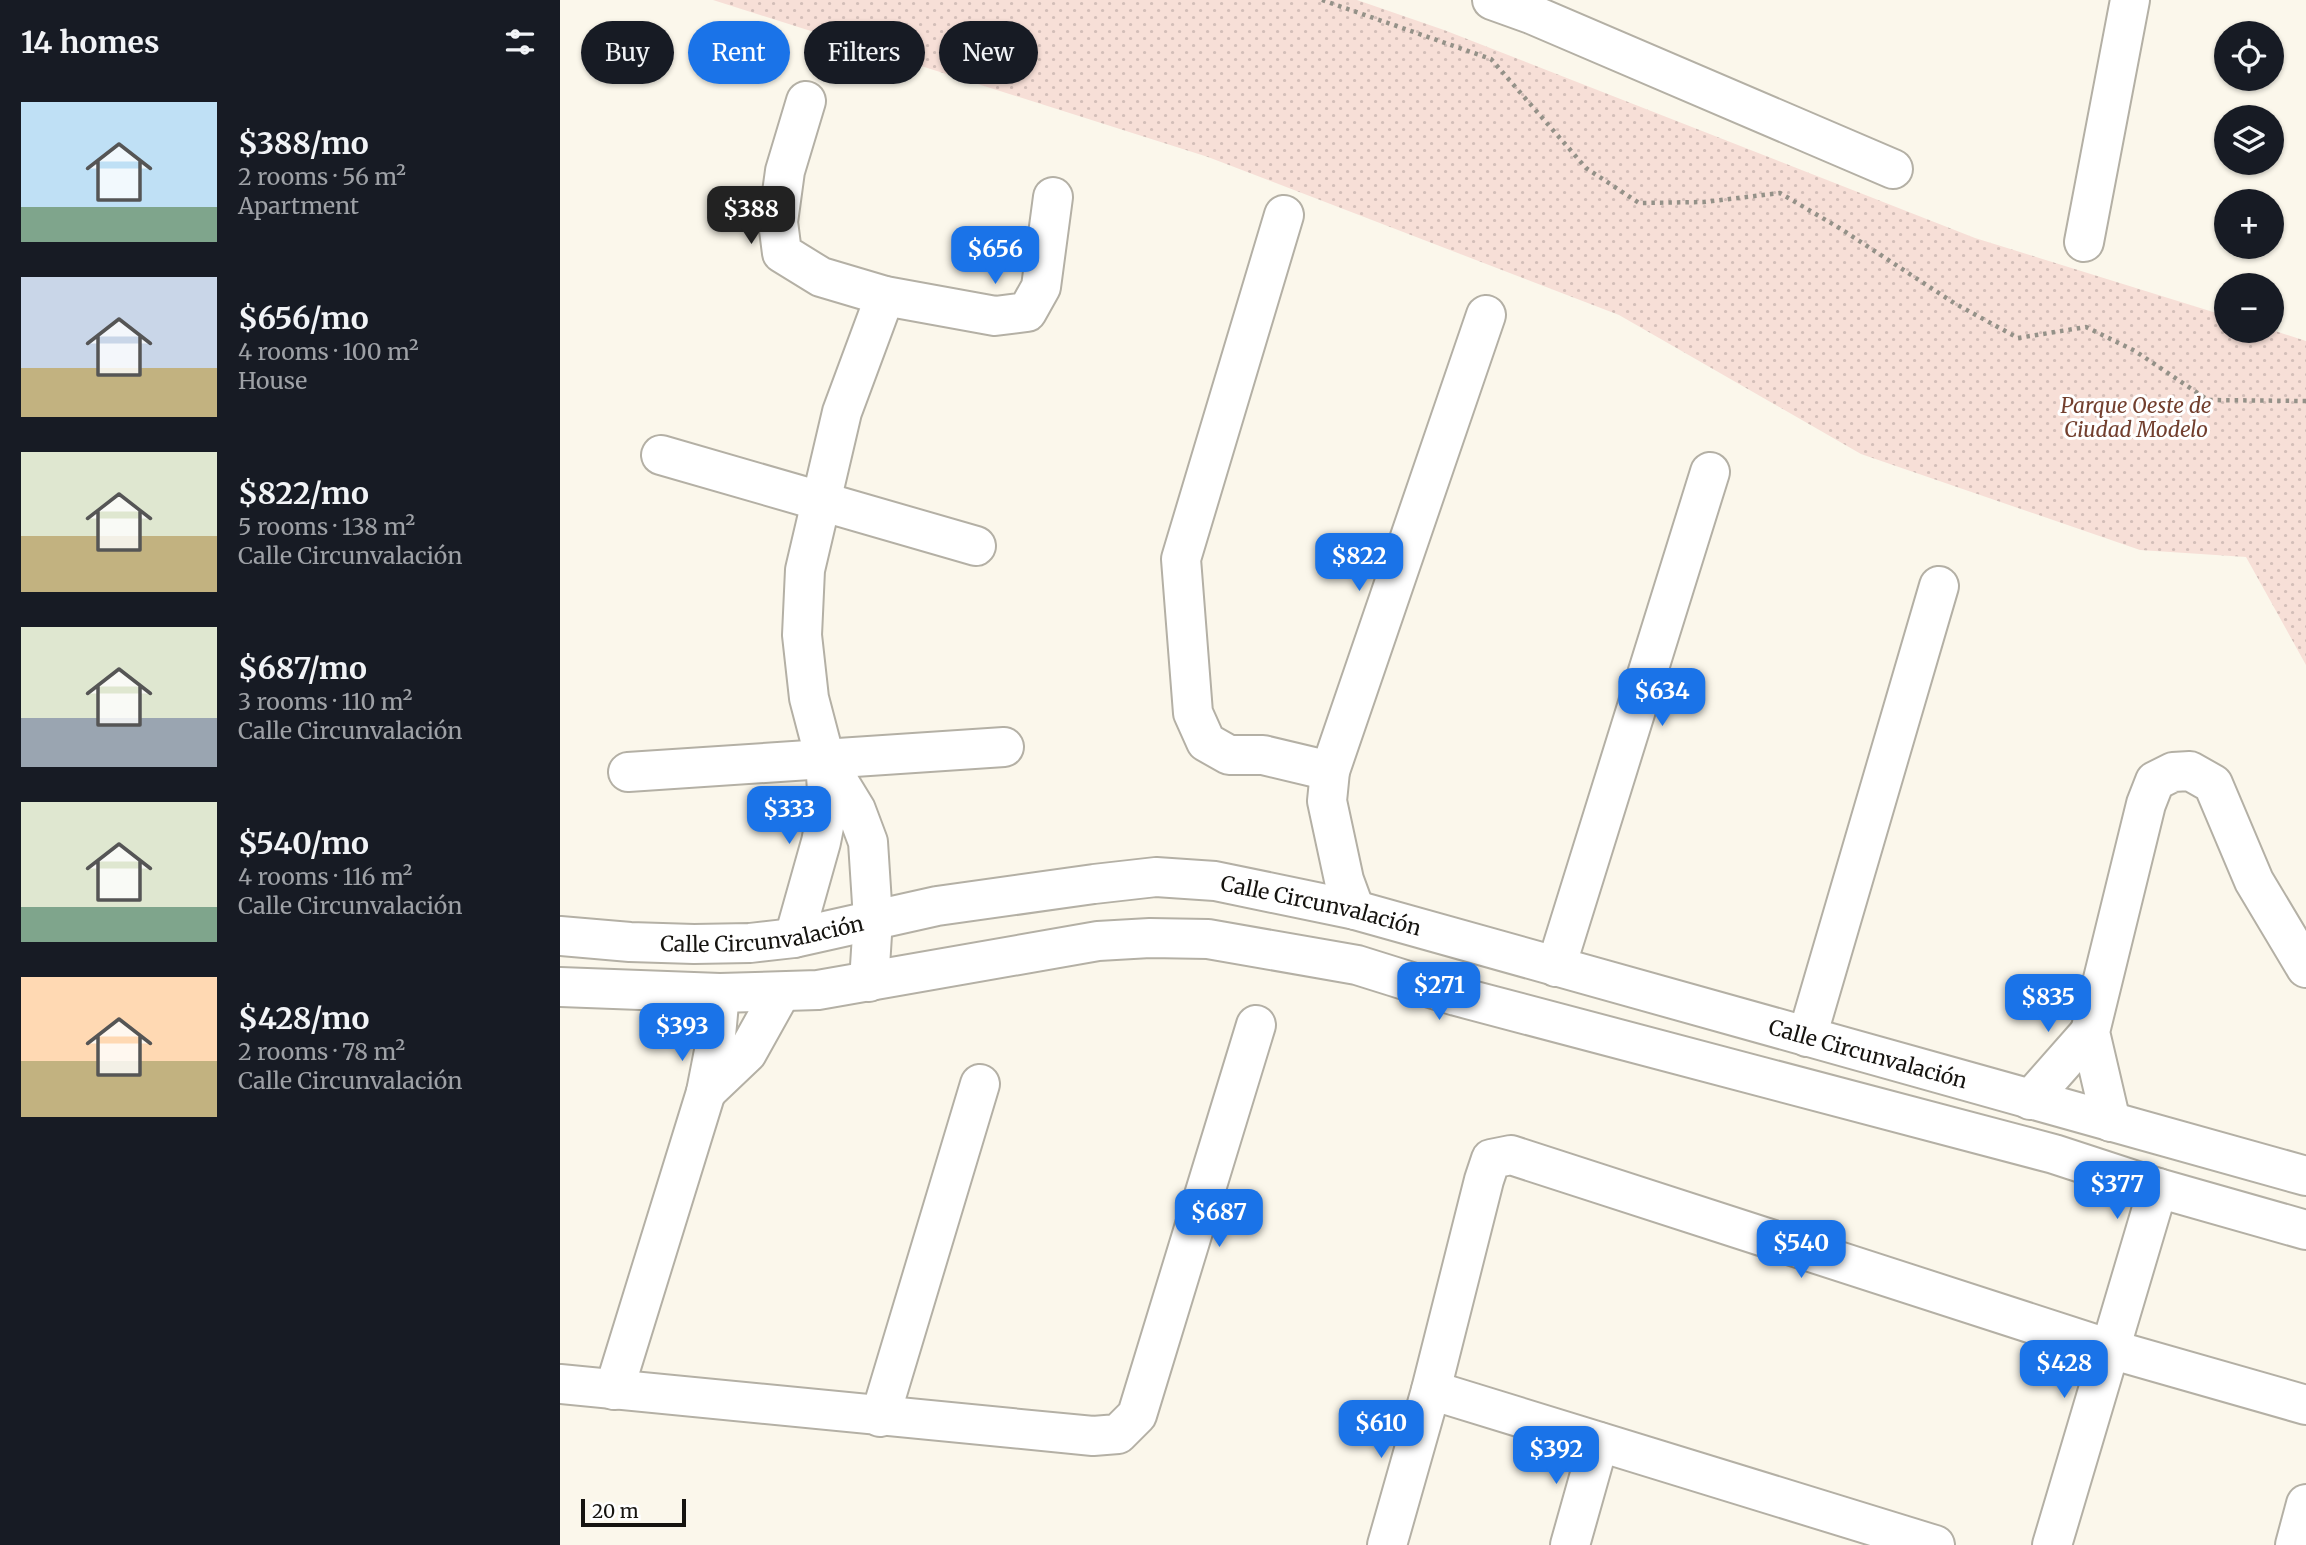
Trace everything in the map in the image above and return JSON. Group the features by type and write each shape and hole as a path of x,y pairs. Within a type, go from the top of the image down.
{"street":[{"path":"1492,0 1534,7 1893,169"},
{"path":"2084,242 2130,0"},
{"path":"806,101 785,171 778,222 782,253 821,277 885,296 995,316 1027,312 1041,286 1053,197"},
{"path":"1284,215 1181,559 1193,713 1206,742 1229,755 1263,755 1330,771"},
{"path":"794,938 828,807 825,759 809,698 802,635 805,570 842,412 885,296"},
{"path":"1355,910 1344,880 1327,801 1330,771 1486,315"},
{"path":"661,455 976,546"},
{"path":"1556,967 1710,472"},
{"path":"1807,1037 1939,586"},
{"path":"628,772 1004,747"},
{"path":"825,759 856,810 867,842 873,919 869,982"},
{"path":"2112,1122 2090,1032 2146,804 2155,780 2173,772 2190,771 2213,784 2254,881 2306,968"},
{"name":"Calle Circunvalación","path":"560,936 694,944 750,943 794,938 937,906 1094,884 1156,877 1215,881 1355,910 2306,1176"},
{"path":"560,987 720,993 818,990 1098,941 1208,939 1357,965 1457,996 2054,1154 2158,1188 2306,1230"},
{"path":"706,1092 747,1053 781,992"},
{"path":"614,1390 706,1092 715,1046 720,993"},
{"path":"560,1384 880,1417 1093,1436 1118,1434 1137,1415 1256,1025"},
{"path":"2030,1100 2090,1032"},
{"path":"880,1417 980,1084"},
{"path":"2054,1154 2069,1111"},
{"path":"1387,1545 1432,1390 1491,1159 1511,1155 2110,1349 2306,1405"},
{"path":"2052,1545 2158,1188"},
{"path":"1432,1390 1935,1545"},
{"path":"1570,1545 1599,1442"},
{"path":"2295,1545 2306,1504"}],"path":[{"path":"1322,0 1491,59 1586,168 1639,203 1704,202 1780,193 1841,229 1954,303 2018,338 2086,327 2135,351 2208,400 2306,401"}],"green space":[{"name":"Parque Oeste de Ciudad Modelo","path":"713,0 1357,0 1444,30 1975,238 2214,312 2214,343 2284,343 2284,334 2306,341 2306,665 2246,557 2140,550 1861,454 1619,315 1208,157 978,84 1038,84 1038,21 939,21 939,72 925,67 925,21 804,21 804,29 790,24 790,21 779,21"}]}
